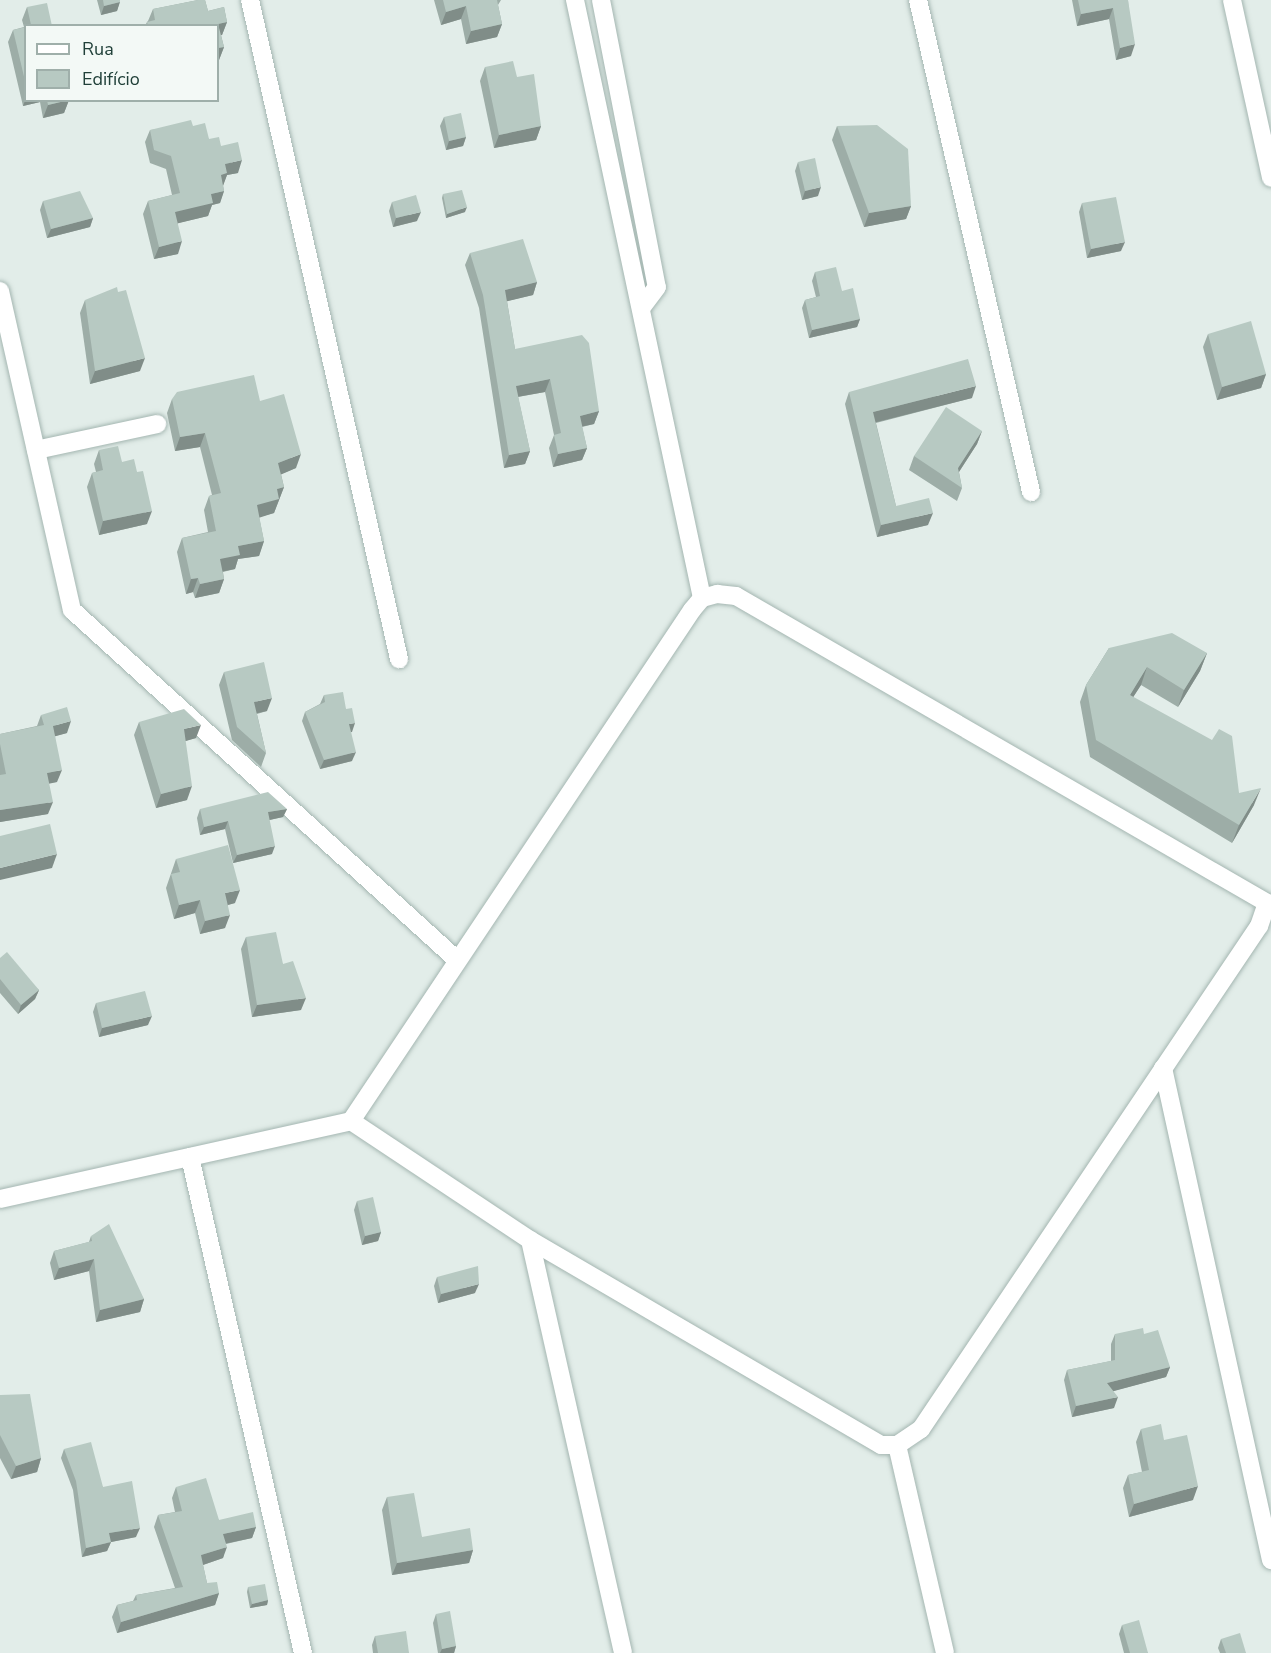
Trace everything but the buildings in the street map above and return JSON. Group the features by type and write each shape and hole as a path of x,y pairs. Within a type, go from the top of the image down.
{"street":[{"path":"250,0 399,659"},
{"path":"0,1200 351,1121 456,959 702,598 575,0"},
{"path":"601,0 657,287 641,308"},
{"path":"918,0 1030,492"},
{"path":"1232,0 1271,178"},
{"path":"0,291 72,610 456,959"},
{"path":"36,450 157,424"},
{"path":"351,1121 530,1240 881,1445 897,1445 921,1429 1259,926 1269,902 736,596 702,598"},
{"path":"1163,1068 1271,1560"},
{"path":"190,1157 303,1653"},
{"path":"530,1240 623,1653"},
{"path":"897,1445 945,1653"}]}
